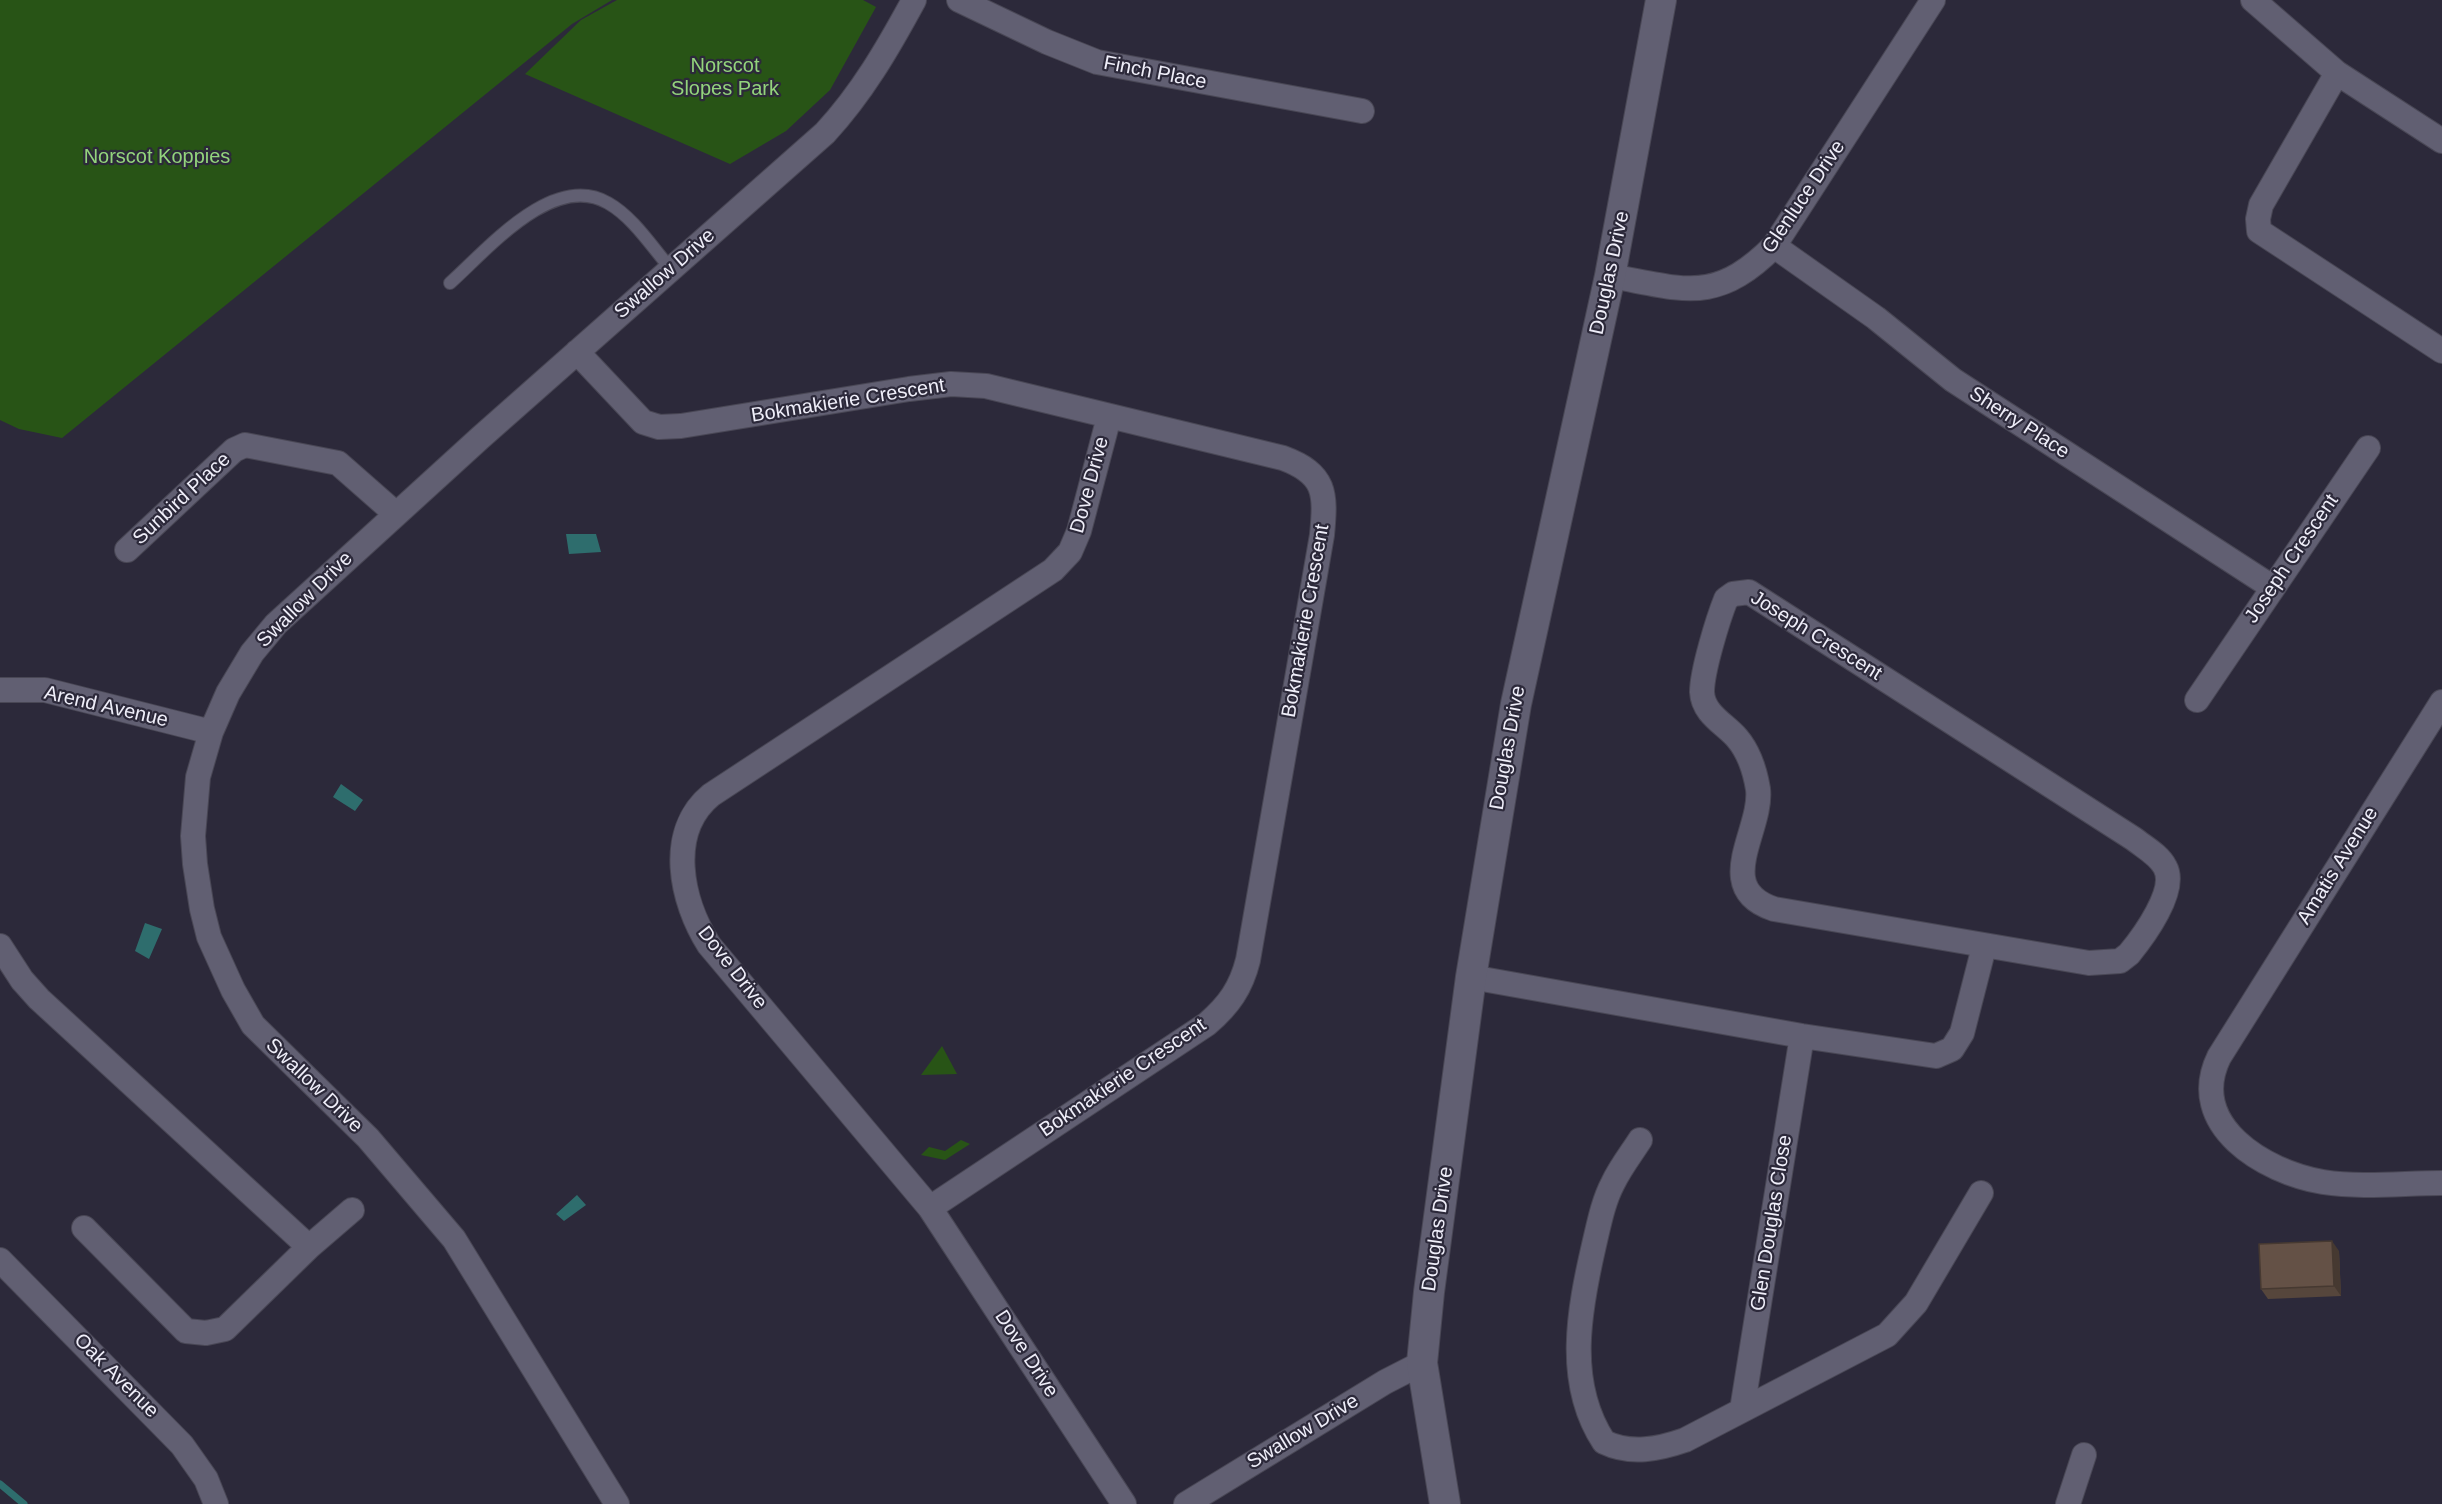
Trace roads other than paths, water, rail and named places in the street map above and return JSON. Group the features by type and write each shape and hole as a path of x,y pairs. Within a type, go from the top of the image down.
{"street":[{"name":"Swallow Drive","path":"617,1504 453,1239 368,1138 253,1025 233,990 210,937 202,909 193,836 198,777 211,732 228,693 259,643 320,581 825,133 873,72 914,0"},
{"name":"Finch Place","path":"959,0 1055,46 1097,62 1362,111"},
{"name":"Douglas Drive","path":"1445,1504 1422,1363 1429,1292 1472,977 1516,704 1610,276 1661,0"},
{"name":"Glenluce Drive","path":"1610,276 1665,286 1702,288 1736,279 1774,246 1933,0"},
{"path":"2253,0 2337,73 2442,141"},
{"path":"2337,73 2261,205 2258,219 2259,231 2442,351"},
{"name":"Sherry Place","path":"1774,246 1876,318 1953,380 2272,587"},
{"name":"Bokmakierie Crescent","path":"577,352 635,417 650,426 681,426 951,384 1015,391 1109,417 1283,458 1311,472 1323,491 1325,507 1322,535 1248,960 1234,998 1208,1024 930,1208"},
{"name":"Dove Drive","path":"1109,417 1079,531 1063,561 1053,570 711,795 694,810 683,838 689,907 709,945 930,1208 1124,1504"},
{"name":"Sunbird Place","path":"127,550 234,450 245,445 338,463 396,514"},
{"name":"Joseph Crescent","path":"2197,700 2368,448"},
{"name":"Joseph Crescent","path":"1749,592 2134,839 2165,867 2168,878 2165,898 2139,942 2120,962 2089,963 1984,947 1774,909 1761,905 1750,896 1743,876 1743,856 1757,804 1757,787 1748,754 1738,739 1707,709 1702,692 1726,599 1733,594 1749,592"},
{"name":"Arend Avenue","path":"0,690 45,690 211,732"},
{"name":"Amatis Avenue","path":"2442,702 2235,1031 2213,1069 2210,1090 2219,1122 2244,1147 2280,1168 2323,1182 2442,1183"},
{"path":"0,946 22,980 39,999 309,1247"},
{"path":"1472,977 1802,1036 1936,1056 1958,1042 1962,1033 1984,947"},
{"name":"Glen Douglas Close","path":"1742,1410 1802,1036"},
{"path":"1640,1140 1612,1185 1588,1271 1578,1340 1580,1379 1587,1409 1604,1442 1637,1450 1665,1447 1685,1440 1887,1335 1908,1315 1980,1193"},
{"path":"84,1228 186,1331 206,1333 225,1329 309,1247 352,1210"},
{"name":"Oak Avenue","path":"0,1260 182,1445 206,1479 216,1504"},
{"name":"Swallow Drive","path":"1186,1504 1385,1382 1422,1363"},
{"path":"2068,1504 2084,1455"}],"lane":[{"path":"450,283 528,214 552,201 584,196 606,201 624,215 671,270"}],"waterway":[{"path":"0,1484 24,1504"}],"park label":[{"name":"Norscot Slopes Park","path":"725,78"},
{"name":"Norscot Koppies","path":"157,157"}]}
